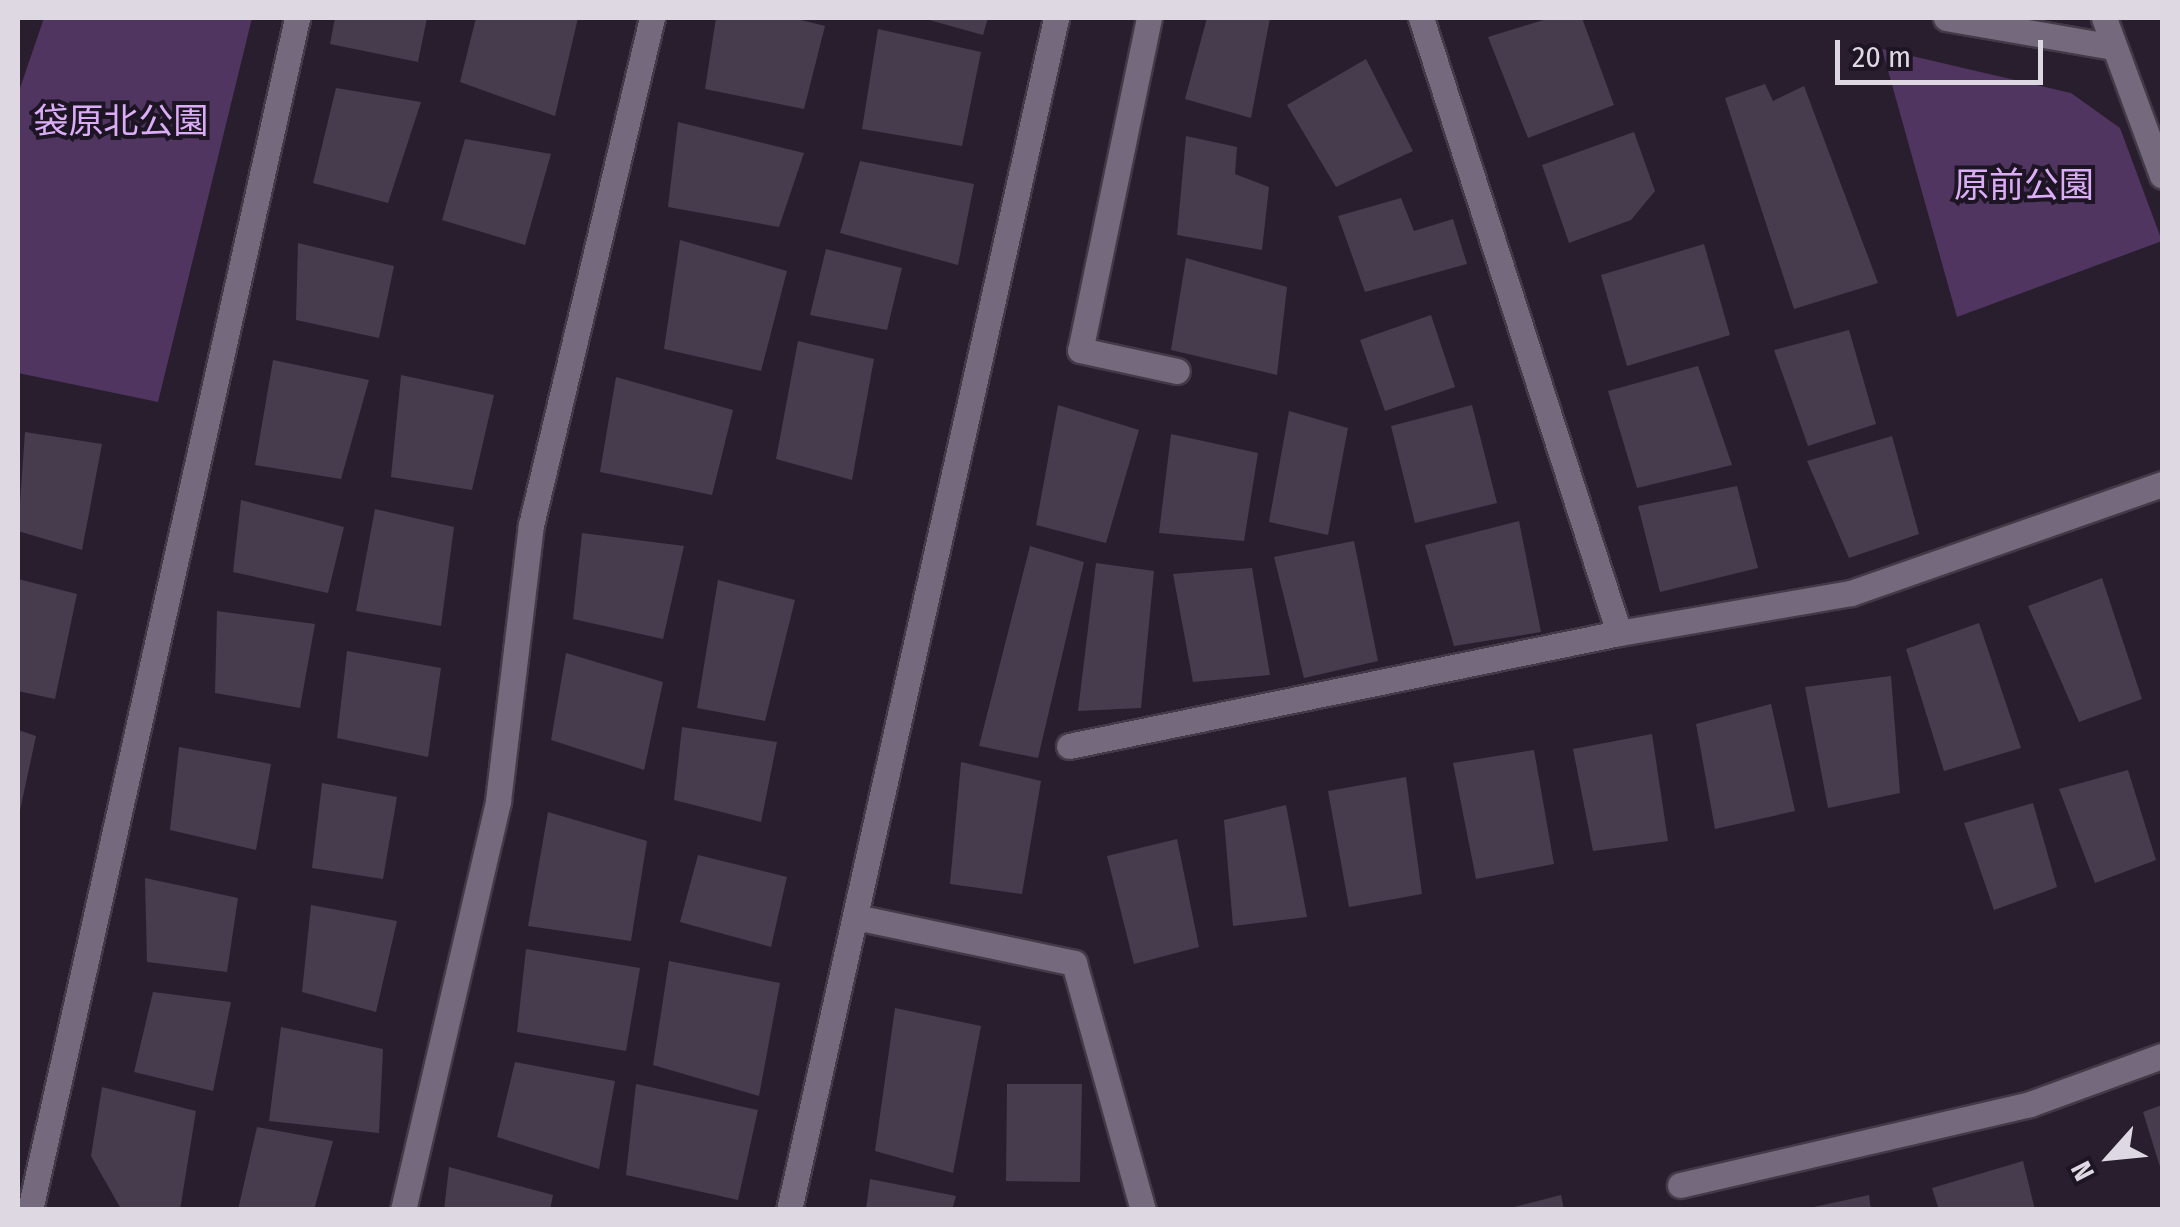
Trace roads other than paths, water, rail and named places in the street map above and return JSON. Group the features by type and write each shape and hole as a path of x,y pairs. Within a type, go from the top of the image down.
{"street":[{"path":"30,1210 298,18"},
{"path":"403,1210 498,801 531,525 652,18"},
{"path":"789,1210 1056,18"},
{"path":"1149,18 1080,350 1177,370"},
{"path":"1421,18 1619,634"},
{"path":"1946,18 2114,47"},
{"path":"2104,18 2162,176"},
{"path":"1069,746 1619,634 1851,593 2162,484"},
{"path":"856,916 1074,963 1143,1210"},
{"path":"1680,1185 2030,1104 2162,1056"}],"park label":[{"name":"袋原北公園","path":"121,121"},
{"name":"原前公園","path":"2024,185"}]}
